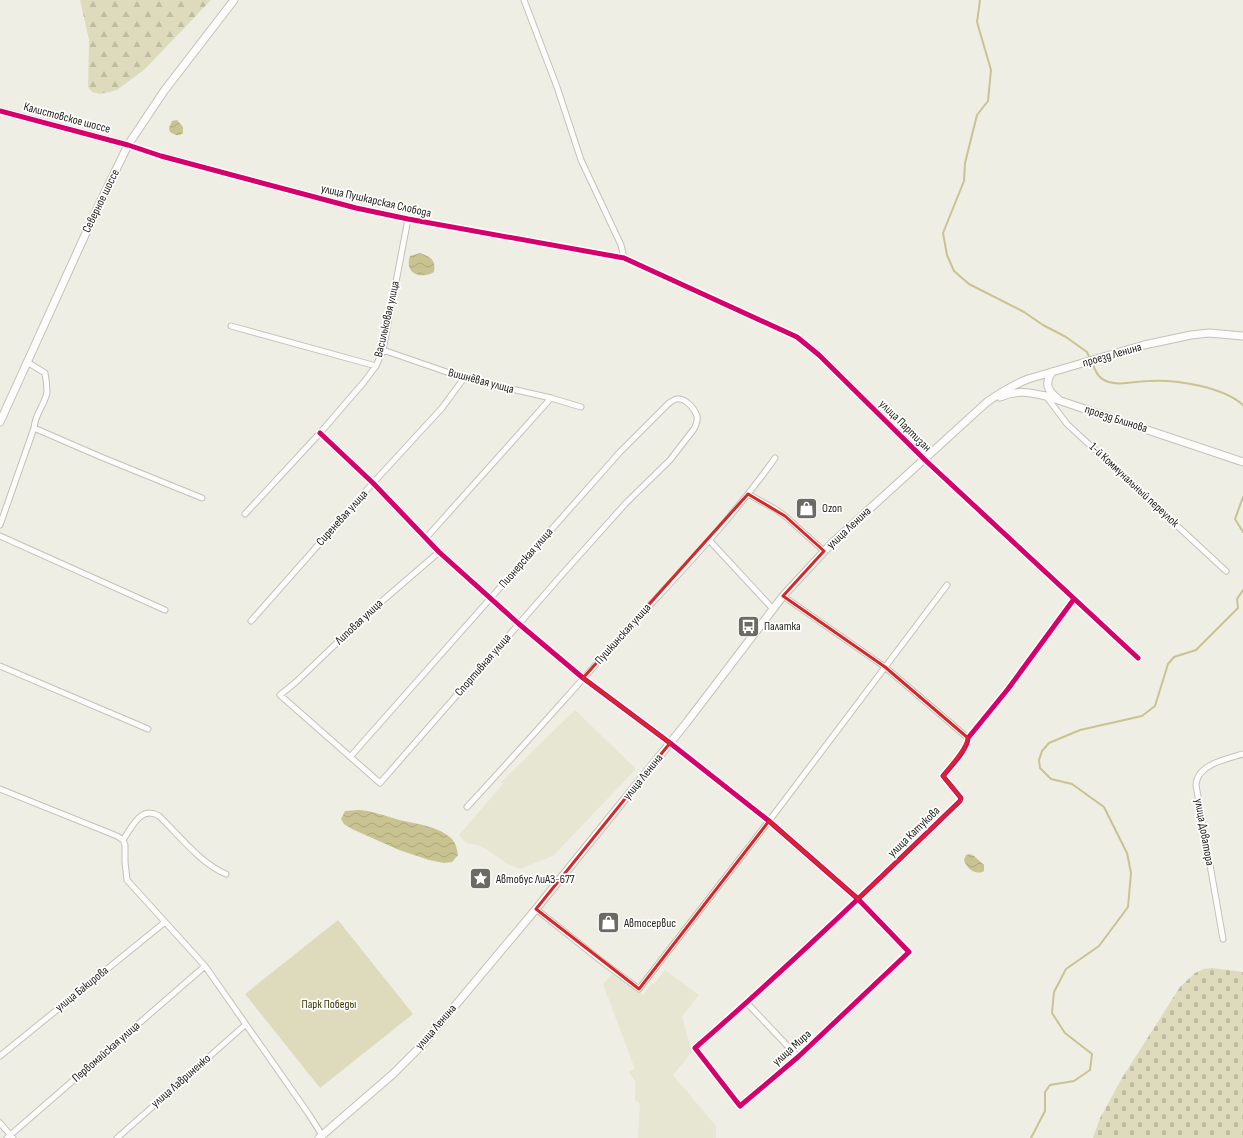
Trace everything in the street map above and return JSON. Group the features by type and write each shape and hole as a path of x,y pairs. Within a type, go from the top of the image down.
{"main road":[{"name":"Северное шоссе","path":"0,422 95,213 128,145 164,91 234,0"},
{"name":"проезд Ленина","path":"987,402 1017,384 1144,345 1191,335 1210,333 1243,336"},
{"path":"1052,372 1047,381 1050,390 1061,401"},
{"name":"проезд Блинова","path":"987,402 1018,392 1046,396 1243,462"},
{"name":"улица Ленина","path":"320,1137 393,1074 423,1044 536,909 670,743 783,596 824,552 987,402"}],"street":[{"path":"524,0 557,87 581,160 621,245 624,258"},
{"name":"Калистовское шоссе","path":"0,111 128,145"},
{"name":"улица Пушкарская Слобода","path":"128,145 161,156 356,208 408,219 624,258"},
{"name":"Васильковая улица","path":"245,514 320,433 376,366 383,350 408,219"},
{"name":"улица Партизан","path":"624,258 797,337 819,355 924,459 1138,658"},
{"path":"231,326 376,366"},
{"name":"Вишнёвая улица","path":"383,350 464,378 551,398 581,407"},
{"path":"0,525 34,428 35,419 43,404 47,392 45,372 27,362"},
{"name":"Сиреневая улица","path":"251,621 373,483 442,408 464,378"},
{"name":"1-й Коммунальный переулок","path":"1046,396 1067,424 1226,571"},
{"path":"426,538 551,398"},
{"name":"Спортивная улица","path":"280,695 380,783 626,503 670,460 694,429 697,423 697,416 693,409 687,402 680,398 674,399"},
{"name":"Пионерская улица","path":"350,757 620,452 674,399"},
{"path":"34,428 202,498"},
{"path":"320,433 373,483 439,552 519,624 583,678 670,743 769,821 858,899"},
{"name":"Пушкинская улица","path":"467,807 709,540 748,494 775,458"},
{"path":"748,494 775,508 824,552"},
{"path":"0,536 165,610"},
{"path":"709,540 773,609"},
{"name":"Липовая улица","path":"280,695 296,682 366,615 439,552"},
{"path":"536,909 639,989 769,821 947,585"},
{"path":"783,596 885,667 968,738"},
{"name":"улица Катукова","path":"696,1048 747,1003 960,801 961,798 943,776 968,743 968,738 1008,689 1074,599"},
{"path":"0,666 148,729"},
{"name":"улица Доватора","path":"1223,939 1196,779 1202,770 1209,766 1243,754"},
{"path":"0,789 117,836 123,840 125,845 127,880 205,966 308,1113 320,1137"},
{"path":"123,840 140,816 153,812 159,816 196,853 220,872 226,874"},
{"name":"улица Мира","path":"696,1048 740,1106 798,1057 909,952 858,899"},
{"name":"улица Бакирова","path":"0,1056 165,922"},
{"name":"Первомайская улица","path":"11,1137 205,966"},
{"path":"747,1003 798,1057"},
{"name":"улица Лавриненко","path":"117,1138 245,1025"},
{"path":"0,1123 11,1137"}],"highlighted area":[{"path":"748,494 785,516 824,551 783,596 885,667 968,738 964,749 943,776 961,798 960,801 858,899 769,821 639,989 536,909 670,743 583,678"}],"shaded area":[{"path":"575,710 636,769 553,856 520,869 506,863 486,849 477,845 466,843 459,835 503,784 501,782"},
{"path":"665,970 699,995 682,1016 692,1052 673,1075 716,1126 716,1138 638,1138 640,1104 635,1100 635,1081 629,1072 635,1069 603,984 612,974 643,995"}],"green space":[{"path":"80,0 211,0 145,69 117,90 100,94 92,92 88,87 89,40"},
{"name":"Парк Победы","path":"338,920 413,1014 320,1088 245,994"},
{"path":"1212,968 1243,972 1243,1138 1093,1138 1100,1118 1122,1078 1180,987 1195,973 1204,969"}],"water":[{"path":"177,120 183,127 183,133 175,135 170,132 169,128 172,121"},
{"path":"420,253 432,260 434,272 419,275 411,271 409,267 410,256"},
{"path":"359,810 378,813 439,830 453,840 458,855 452,862 444,863 429,860 399,850 344,824 341,819 345,811"},
{"path":"970,854 984,865 984,871 978,873 967,866 964,860 966,855"}],"waterway":[{"path":"980,0 977,22 991,70 988,101 977,115 965,163 964,181 943,233 947,255 954,271 969,284 1024,312 1043,325 1066,337 1087,352 1090,359"},
{"path":"1092,363 1096,373 1104,380 1109,382 1172,381 1185,383 1224,393 1243,405"},
{"path":"1243,497 1235,519 1243,532"},
{"path":"1031,1138 1045,1111 1045,1092 1050,1085 1074,1081 1090,1070 1092,1054 1065,1033 1052,1013 1054,992 1066,969 1099,946 1128,907 1131,873 1127,853 1104,807 1072,784 1051,779 1040,768 1039,760 1042,751 1049,743 1080,730 1142,716 1155,706 1168,664 1174,657 1196,650 1238,608 1237,599 1243,590"}],"cycle path":[{"path":"0,111 356,208 408,219 624,258 797,337 819,355 924,459 1138,658"},
{"path":"320,433 373,483 439,552 519,624 583,678 670,743 769,821 858,899 909,952 798,1057 740,1106 695,1048 796,957 829,926 862,895 960,801 961,798 943,776 962,752 968,738 1008,689 1074,599"}],"place":[{"name":"Ozon","path":"806,508"},
{"name":"Палатка","path":"748,626"},
{"name":"Автобус ЛиАЗ-677","path":"480,879"},
{"name":"Автосервис","path":"609,923"}]}
